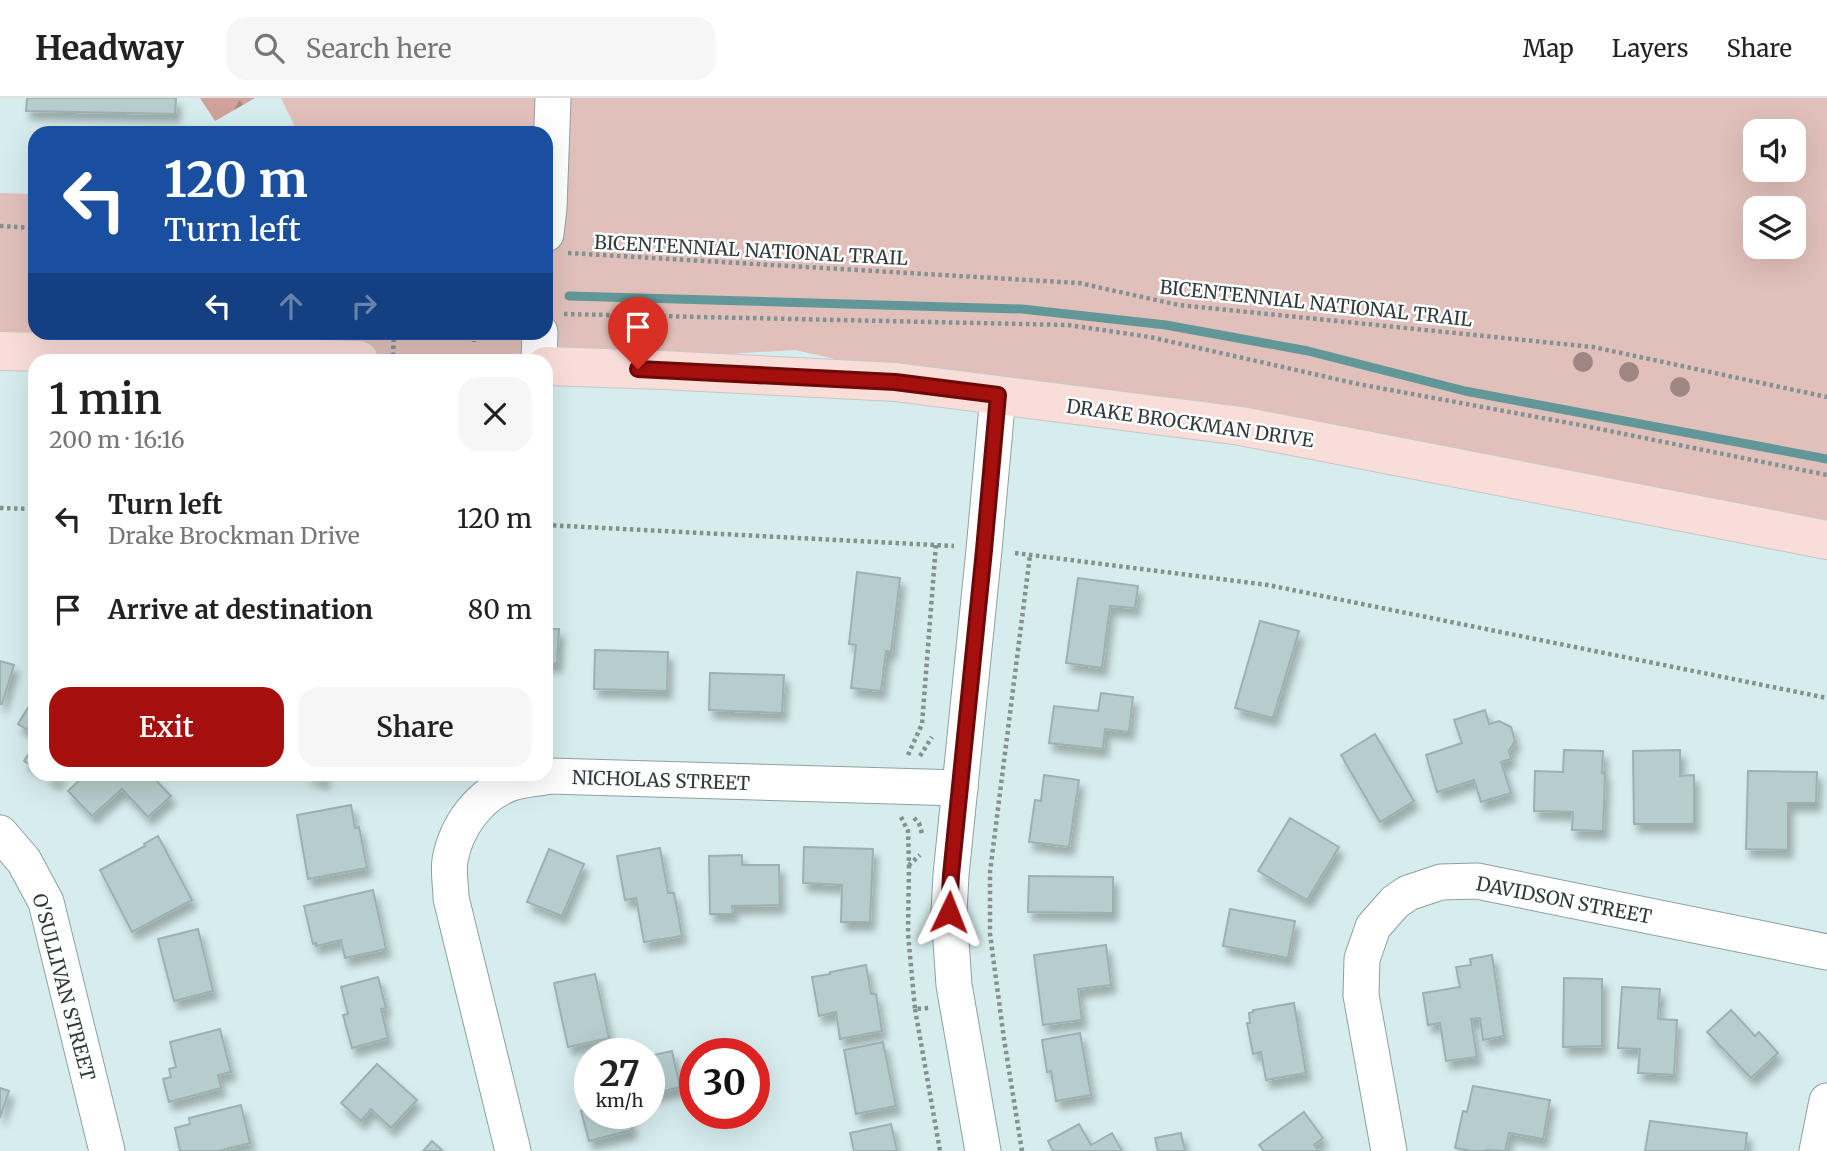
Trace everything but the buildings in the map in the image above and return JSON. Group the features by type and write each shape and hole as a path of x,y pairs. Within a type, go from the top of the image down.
{"main road":[{"path":"0,351 120,354"},
{"name":"DRAKE BROCKMAN DRIVE","path":"553,366 895,382 1241,426 1827,540"}],"street":[{"path":"552,126 553,98"},
{"path":"983,1151 954,985 949,912 998,395"},
{"name":"NICHOLAS STREET","path":"553,776 960,788"},
{"name":"NICHOLAS STREET","path":"513,1151 451,898 450,861 461,827 471,812 497,790 524,781"},
{"name":"O'SULLIVAN STREET","path":"0,833 24,860 46,902 107,1151"},
{"name":"DAVIDSON STREET","path":"1389,1151 1361,995 1362,959 1373,927 1395,902 1408,893 1441,882 1477,881 1827,952"},
{"path":"1817,1151 1827,1101"}],"path":[{"path":"0,226 28,228"},
{"name":"BICENTENNIAL NATIONAL TRAIL","path":"553,244 1079,283 1179,305 1593,347 1827,397"},
{"path":"553,323 1068,325 1150,337 1357,384 1580,425 1827,475"},
{"path":"0,508 28,509"},
{"path":"553,525 936,544 922,724 906,760"},
{"path":"1022,1151 990,934 990,872 1030,555 1268,586 1827,698"},
{"path":"922,724 933,735"},
{"path":"896,806 908,831 908,934 915,1009 940,1151"},
{"path":"907,810 919,823 922,837"},
{"path":"909,865 925,850"},
{"path":"915,1009 958,1004"}],"shaded area":[{"path":"281,98 1827,98 1827,543 998,395 795,350 553,365 553,354 120,354 0,351 0,193 28,194 28,340 553,340 553,126 295,126"}],"green space":[{"path":"200,98 255,98 215,121"}],"waterway":[{"path":"569,296 1022,309 1166,325 1308,351 1465,391 1827,459"}],"route":[{"path":"638,369 895,382 998,395 949,912"}]}
